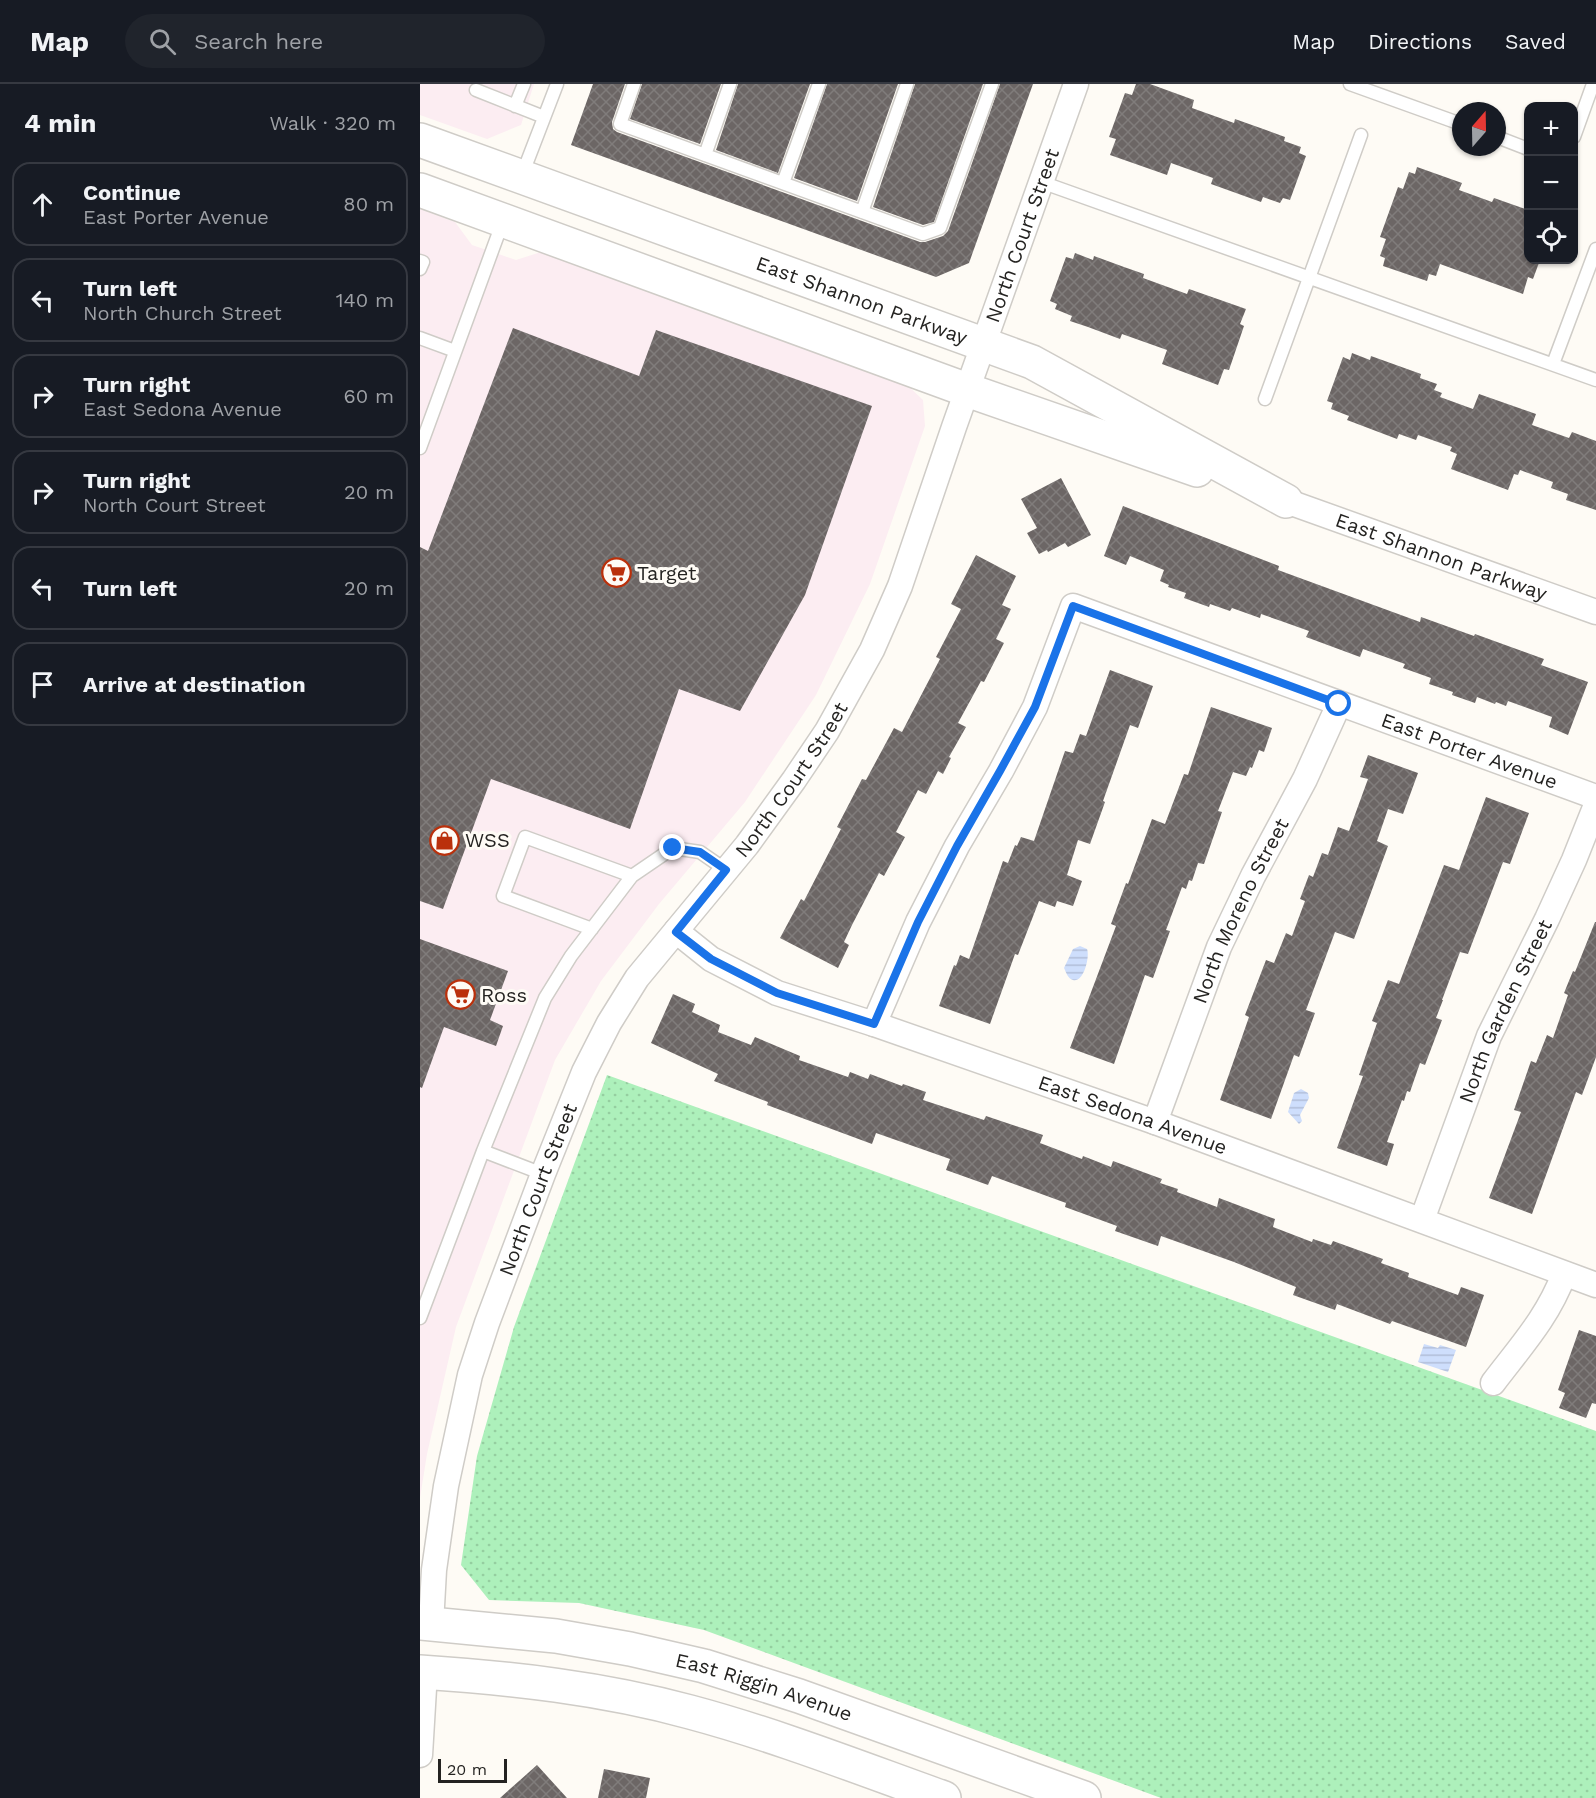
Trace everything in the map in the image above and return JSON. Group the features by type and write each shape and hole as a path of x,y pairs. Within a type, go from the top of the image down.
{"street":[{"name":"North Court Street","path":"420,1755 423,1647 441,1513 453,1449 482,1339 543,1174 584,1072 609,1023 637,978 726,870 794,780 827,731 872,650 900,586 1076,84"},
{"name":"East Shannon Parkway","path":"420,140 1032,362 1286,501"},
{"path":"420,164 465,180 498,186 521,176"},
{"name":"East Shannon Parkway","path":"420,190 967,390 1596,612"},
{"path":"503,220 520,207 543,206 669,251 760,263"},
{"name":"East Porter Avenue","path":"874,1024 918,922 957,846 1035,707 1073,606 1596,797"},
{"name":"North Moreno Street","path":"1155,1122 1219,947 1248,886 1301,788 1339,704"},
{"name":"North Garden Street","path":"1422,1220 1490,1036 1574,860 1596,805"},
{"name":"East Sedona Avenue","path":"676,932 711,959 777,993 874,1024 1155,1122 1596,1285"},
{"path":"1493,1383 1544,1317 1556,1296 1564,1274"},
{"name":"East Riggin Avenue","path":"423,1647 556,1636 630,1649 704,1666 800,1696 1084,1798"},
{"path":"423,1647 434,1657 449,1648 556,1659 729,1691 800,1696"},
{"path":"423,1647 499,1678 566,1686 672,1707 760,1732 944,1798"}],"lane":[{"path":"516,106 524,84"},
{"path":"521,176 557,84"},
{"path":"634,84 620,124 923,234 940,228 992,84"},
{"path":"705,155 730,84"},
{"path":"783,183 819,84"},
{"path":"862,212 907,84"},
{"path":"1350,84 1452,121"},
{"path":"1578,125 1593,84"},
{"path":"476,90 544,117"},
{"path":"1265,399 1360,135"},
{"path":"1506,140 1524,147"},
{"path":"1041,182 1596,380"},
{"path":"420,448 503,220"},
{"path":"1553,364 1596,249"},
{"path":"420,261 423,262 420,269"},
{"path":"420,338 455,351"},
{"path":"592,929 503,896 525,837 632,876"},
{"path":"420,1318 483,1151 545,998 571,956 632,876 673,848 700,852 726,870"},
{"path":"483,1151 543,1174"}],"shaded area":[{"path":"420,84 534,84 521,125 487,139 420,115"},
{"path":"420,209 455,222 472,245 516,260 541,252 903,381 923,400 925,426 870,584 816,695 745,802 659,904 601,981 555,1060 456,1327 427,1454 420,1498"}],"green space":[{"path":"607,1075 1596,1431 1596,1798 1161,1798 704,1630 579,1603 489,1600 461,1565 477,1456 514,1327"}],"water":[{"path":"1080,946 1087,949 1087,963 1080,977 1073,980 1068,977 1064,968 1073,949"},
{"path":"1301,1089 1308,1093 1309,1098 1300,1115 1302,1121 1299,1124 1288,1112 1294,1093"},
{"path":"1424,1344 1438,1348 1440,1345 1456,1350 1448,1372 1418,1362"}],"building":[{"path":"593,84 625,84 612,122 613,129 617,132 925,242 943,236 948,231 1000,84 1033,84 969,263 936,277 571,145"},
{"path":"642,84 721,84 700,144 630,119"},
{"path":"738,84 810,84 778,173 716,150"},
{"path":"827,84 898,84 857,201 794,178"},
{"path":"915,84 983,84 934,222 923,225 873,207"},
{"path":"1136,84 1150,84 1194,100 1192,108 1234,123 1235,119 1266,130 1285,137 1284,141 1301,147 1299,153 1306,156 1290,200 1283,198 1280,203 1263,197 1261,202 1211,184 1213,178 1171,163 1167,175 1110,155 1116,139 1109,137 1125,93 1132,95"},
{"path":"1417,167 1462,183 1459,190 1492,202 1494,198 1524,209 1524,264 1539,264 1533,279 1528,277 1523,294 1440,264 1436,276 1429,274 1427,281 1383,266 1385,258 1380,256 1386,239 1380,237 1398,187 1403,189 1409,172 1415,174"},
{"path":"1075,253 1093,260 1094,256 1144,274 1143,278 1187,294 1189,289 1246,309 1240,324 1244,326 1229,370 1224,369 1218,385 1162,364 1167,350 1122,334 1120,339 1070,321 1072,316 1055,309 1057,304 1050,301 1066,257 1073,259"},
{"name":"Target","path":"513,328 639,376 656,330 872,406 805,595 740,711 679,689 630,829 491,779 443,909 420,901 420,547 428,551"},
{"path":"1352,353 1370,360 1371,356 1421,374 1420,378 1437,384 1434,390 1442,393 1440,397 1473,409 1479,394 1536,414 1532,425 1569,438 1572,432 1596,441 1596,510 1566,500 1568,494 1551,488 1553,482 1520,470 1518,475 1514,474 1508,490 1451,469 1457,454 1450,451 1452,447 1418,435 1416,440 1399,434 1397,439 1347,420 1349,416 1331,409 1333,403 1327,401 1343,357 1350,360"},
{"path":"1061,478 1091,535 1068,547 1065,543 1039,554 1027,533 1037,528 1021,499"},
{"path":"1123,506 1279,566 1278,570 1420,622 1421,617 1544,659 1541,665 1588,682 1568,735 1549,727 1552,717 1508,701 1506,706 1477,697 1475,703 1452,695 1453,692 1429,684 1431,678 1403,668 1405,664 1363,649 1360,657 1306,637 1309,631 1261,614 1260,618 1232,608 1230,611 1210,604 1209,607 1184,598 1186,593 1168,587 1169,585 1160,581 1164,570 1130,556 1126,565 1104,556"},
{"path":"976,555 1016,576 1002,605 1011,609 996,639 1004,643 984,682 981,681 958,723 966,727 949,757 951,758 943,774 938,771 926,794 918,790 896,832 905,837 884,876 879,873 852,925 844,942 849,945 838,968 780,938 801,899 804,901 841,829 837,827 862,779 866,780 894,728 902,732 940,659 936,657 961,609 951,604"},
{"path":"1110,670 1153,686 1138,728 1130,725 1090,844 1078,840 1067,875 1082,881 1073,906 1057,901 1055,907 1039,901 1018,955 1015,954 990,1024 939,1006 960,955 969,959 1003,861 1008,863 1021,837 1034,841 1065,751 1073,753 1080,734 1086,736"},
{"path":"1211,707 1272,728 1264,752 1259,750 1246,776 1233,772 1218,811 1222,812 1204,864 1198,863 1192,881 1189,880 1186,889 1182,887 1166,930 1170,931 1153,978 1145,975 1114,1064 1070,1048 1116,926 1111,924 1152,819 1165,824 1184,774 1188,775"},
{"path":"1368,755 1418,773 1403,814 1388,809 1377,841 1388,846 1354,939 1335,932 1306,1010 1315,1013 1299,1057 1294,1055 1271,1119 1220,1100 1249,1017 1245,1015 1266,960 1274,963 1286,933 1292,936 1305,901 1300,899 1309,875 1313,877 1322,853 1328,855 1338,827 1349,831 1368,779 1360,777"},
{"path":"1486,797 1529,813 1510,864 1503,862 1468,954 1460,952 1436,1018 1442,1020 1425,1065 1420,1063 1410,1092 1407,1091 1404,1101 1402,1100 1387,1142 1394,1144 1387,1166 1337,1148 1363,1076 1359,1075 1377,1023 1372,1021 1388,980 1399,984 1444,865 1459,870"},
{"path":"1595,922 1596,1057 1582,1095 1576,1092 1532,1214 1489,1198 1521,1112 1514,1110 1531,1061 1536,1063 1547,1035 1553,1038 1568,995 1564,993"},
{"name":"Ross","path":"420,939 508,971 490,1020 503,1026 496,1046 444,1027 422,1088 420,1087"},
{"path":"673,994 695,1004 692,1012 720,1025 718,1032 751,1045 755,1037 800,1056 799,1060 848,1077 850,1072 868,1079 870,1074 902,1086 903,1084 926,1092 923,1100 984,1120 986,1116 1043,1135 1040,1143 1082,1159 1083,1156 1111,1167 1113,1161 1162,1179 1160,1183 1178,1189 1177,1192 1217,1207 1219,1198 1275,1219 1273,1227 1312,1242 1313,1239 1331,1245 1333,1241 1383,1259 1381,1263 1409,1273 1408,1277 1458,1295 1461,1287 1484,1295 1466,1347 1392,1321 1390,1324 1337,1304 1335,1310 1293,1295 1296,1287 1161,1236 1158,1246 1115,1231 1117,1226 1065,1207 1066,1203 992,1176 988,1185 946,1170 950,1159 876,1133 872,1144 767,1105 768,1102 714,1081 718,1074 651,1043"},
{"path":"1579,1330 1596,1336 1596,1404 1592,1403 1586,1418 1559,1408 1565,1393 1558,1390"},
{"path":"537,1765 567,1798 500,1798"},
{"path":"604,1769 650,1778 646,1798 598,1798"}],"place":[{"name":"Target","path":"616,573"},
{"name":"WSS","path":"444,840"},
{"name":"Ross","path":"460,995"}],"route":[{"path":"673,848 700,852 726,870 676,932 711,959 777,993 874,1024 918,922 957,846 1035,707 1073,606 1339,704"}]}
